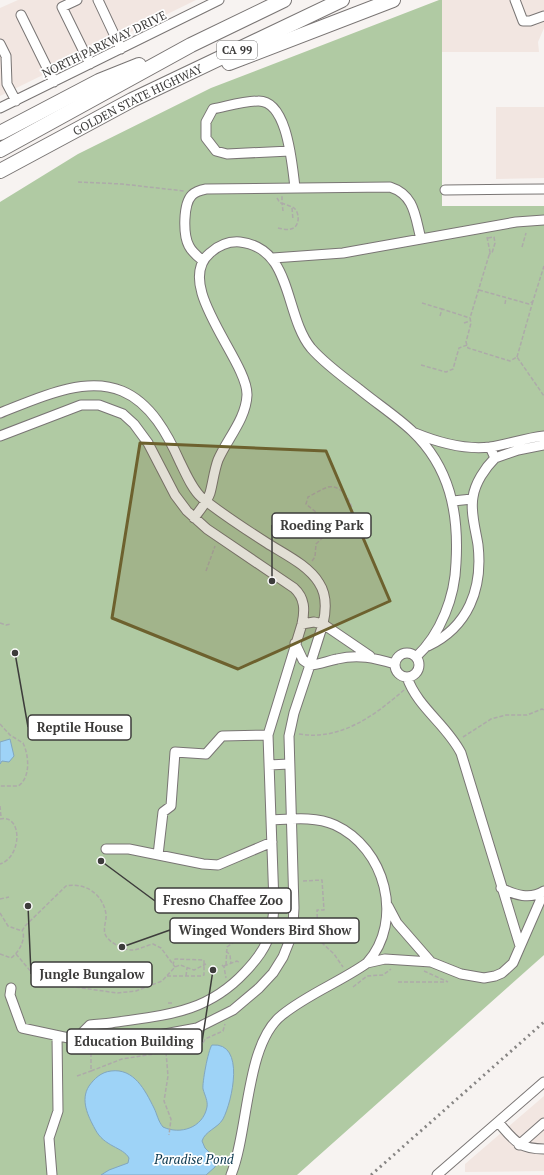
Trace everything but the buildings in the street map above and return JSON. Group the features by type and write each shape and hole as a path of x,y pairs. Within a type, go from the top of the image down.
{"highway":[{"name":"GOLDEN STATE HIGHWAY","path":"0,150 191,45 284,0"},
{"name":"GOLDEN STATE HIGHWAY","path":"0,171 132,100 342,0"},
{"path":"132,100 393,0"},
{"path":"0,133 99,80 191,45"}],"street":[{"path":"77,0 62,7 90,64"},
{"path":"98,0 121,49"},
{"name":"NORTH PARKWAY DRIVE","path":"0,108 121,49 204,3 219,0"},
{"path":"514,0 523,21 530,21 544,16"},
{"path":"21,16 54,82"},
{"path":"0,44 6,56 7,84 16,101"},
{"path":"290,152 227,154 216,151 206,138 206,122 213,109 260,100 272,105 282,118 290,152 295,187"},
{"path":"202,260 189,247 185,234 187,210 191,196 199,190 206,189 390,187 406,195 410,201 421,239"},
{"path":"445,190 544,189"},
{"path":"272,258 343,253 516,222 544,220"},
{"path":"194,518 206,501 217,463 242,415 247,393 244,382 210,314 202,291 199,272 202,260 224,243 247,243 258,247 272,258 280,270 300,329 312,349 342,376 413,432 427,438 457,445 490,447 544,436"},
{"path":"0,413 64,390 87,385 101,385 122,391 144,406 154,417 167,435 191,484 206,501 305,569 316,579 322,590 326,611 290,732 289,764 293,924 291,937 283,957 273,972 244,1003 222,1017 197,1028 164,1035 90,1046 57,1036 22,1028 10,995 12,988"},
{"path":"0,436 74,406 89,404 112,409 128,418 142,434 154,452 174,495 194,518 220,538 298,591 304,606 302,624 268,735 274,904 272,927 266,945 255,962 233,986 208,1002 180,1012 90,1025 83,1032 84,1038 90,1046"},
{"path":"413,432 438,466 447,483 453,501 456,545 455,575 447,607 428,646"},
{"path":"416,657 428,646 447,636 455,628 470,607 478,574 478,551 472,499 479,481 495,458 518,450 544,445"},
{"path":"490,447 495,458"},
{"path":"453,501 472,499"},
{"path":"302,624 314,622 323,624 370,656 395,664"},
{"path":"295,643 303,660 310,666"},
{"path":"408,681 417,672 419,664 416,657 406,653 399,657 395,664 397,671 408,681 416,696 456,743 465,763 501,888 520,946"},
{"path":"310,666 346,657 370,656"},
{"path":"158,855 163,812 171,806 175,752 206,754 222,736 268,735"},
{"path":"269,765 289,764"},
{"path":"271,820 291,819 325,822 334,825 354,838 367,852 379,873 388,906 397,923 431,962"},
{"path":"106,849 129,849 203,864 218,865 272,842"},
{"path":"501,888 519,895 534,895 544,891"},
{"path":"231,1175 237,1157 254,1066 261,1045 271,1027 281,1015 367,963 384,959 431,962 461,974 484,978 502,973 514,963 544,891"},
{"path":"367,963 375,954 380,944 384,932 388,906"},
{"path":"52,1175 49,1138 58,1111 57,1036"},
{"path":"443,1173 544,1082"},
{"path":"498,1122 519,1145 530,1149 544,1148"},
{"path":"519,1145 544,1123"}],"path":[{"path":"78,182 122,184 181,190 191,196"},
{"path":"283,187 283,211"},
{"path":"271,198 278,198 280,203 292,207 298,216 296,226 291,229 278,228"},
{"path":"292,207 293,220"},
{"path":"486,227 489,254 470,318 466,342 468,348 510,361 517,357 544,266"},
{"path":"522,247 526,233"},
{"path":"488,238 494,237 495,243 492,253 489,254"},
{"path":"478,290 529,304 533,302"},
{"path":"505,304 507,297"},
{"path":"422,303 470,318"},
{"path":"440,316 442,309"},
{"path":"464,323 470,321"},
{"path":"421,365 446,372 453,369 459,348 467,345"},
{"path":"517,357 544,396"},
{"path":"305,569 315,557 316,544 334,527 344,528 350,524 353,517 353,508 349,500 337,488 329,487 308,497 306,504 334,527"},
{"path":"206,571 211,554 220,538"},
{"path":"0,622 6,625 11,624"},
{"path":"290,732 321,735 337,733 351,727 373,714 408,681"},
{"path":"456,743 491,720 506,715 527,715 542,709 544,710"},
{"path":"0,724 10,735 23,743 27,772 25,780 18,786 0,786"},
{"path":"0,806 0,818 11,822 15,826 17,841 15,849 9,859 0,864"},
{"path":"293,881 322,880 324,910 317,910 317,934 320,942 334,954 343,967"},
{"path":"0,954 11,958 16,954 24,941 22,931 25,926 66,886 82,886 95,893 104,907 106,921 104,931 110,941 123,948 132,950 153,944 161,948 175,967"},
{"path":"0,899 9,897"},
{"path":"0,913 8,926 22,931"},
{"path":"227,980 224,965 226,950 235,938"},
{"path":"226,950 230,955 231,964"},
{"path":"16,954 28,969 39,979 56,985 89,988 117,993 136,992 162,981 175,967 180,965 194,970 205,964"},
{"path":"167,976 204,975 204,960 175,959 173,964"},
{"path":"184,966 185,960"},
{"path":"224,965 237,961 242,964"},
{"path":"186,976 187,968"},
{"path":"353,987 367,976 380,975 393,968"},
{"path":"398,982 448,982 423,971"},
{"path":"196,1051 199,1051 205,1039 223,1031 225,1026 222,1017"},
{"path":"90,1046 91,1071"},
{"path":"77,1076 122,1059 166,1052 168,1076 164,1101 171,1119 169,1135"}],"highlighted area":[{"path":"140,443 326,451 390,601 238,669 112,618"}],"shaded area":[{"path":"18,0 196,0 0,96 0,8"},
{"path":"442,0 544,0 544,28 538,42 539,52 442,52"},
{"path":"496,107 544,107 544,178 496,179"},
{"path":"544,1096 544,1171 465,1172 465,1164"}],"green space":[{"path":"442,0 442,206 544,206 544,955 297,1175 0,1175 0,202 78,154 211,88"}],"water":[{"path":"10,739 14,756 9,762 2,761 0,764 0,742"},
{"name":"Paradise Pond","path":"212,1045 223,1047 229,1053 233,1063 234,1074 227,1111 221,1122 206,1135 202,1141 205,1148 217,1160 215,1167 206,1175 101,1175 109,1170 128,1163 129,1158 122,1151 103,1140 90,1119 86,1108 85,1097 86,1091 93,1081 101,1074 111,1071 126,1073 143,1088 163,1127 176,1130 190,1128 201,1120 207,1107 203,1086 207,1060"}],"railway":[{"path":"371,1175 544,1022"}],"place":[{"name":"Roeding Park","path":"272,581"},
{"name":"Reptile House","path":"15,653"},
{"name":"Fresno Chaffee Zoo","path":"101,861"},
{"name":"Jungle Bungalow","path":"28,906"},
{"name":"Winged Wonders Bird Show","path":"122,947"},
{"name":"Education Building","path":"213,970"}]}
